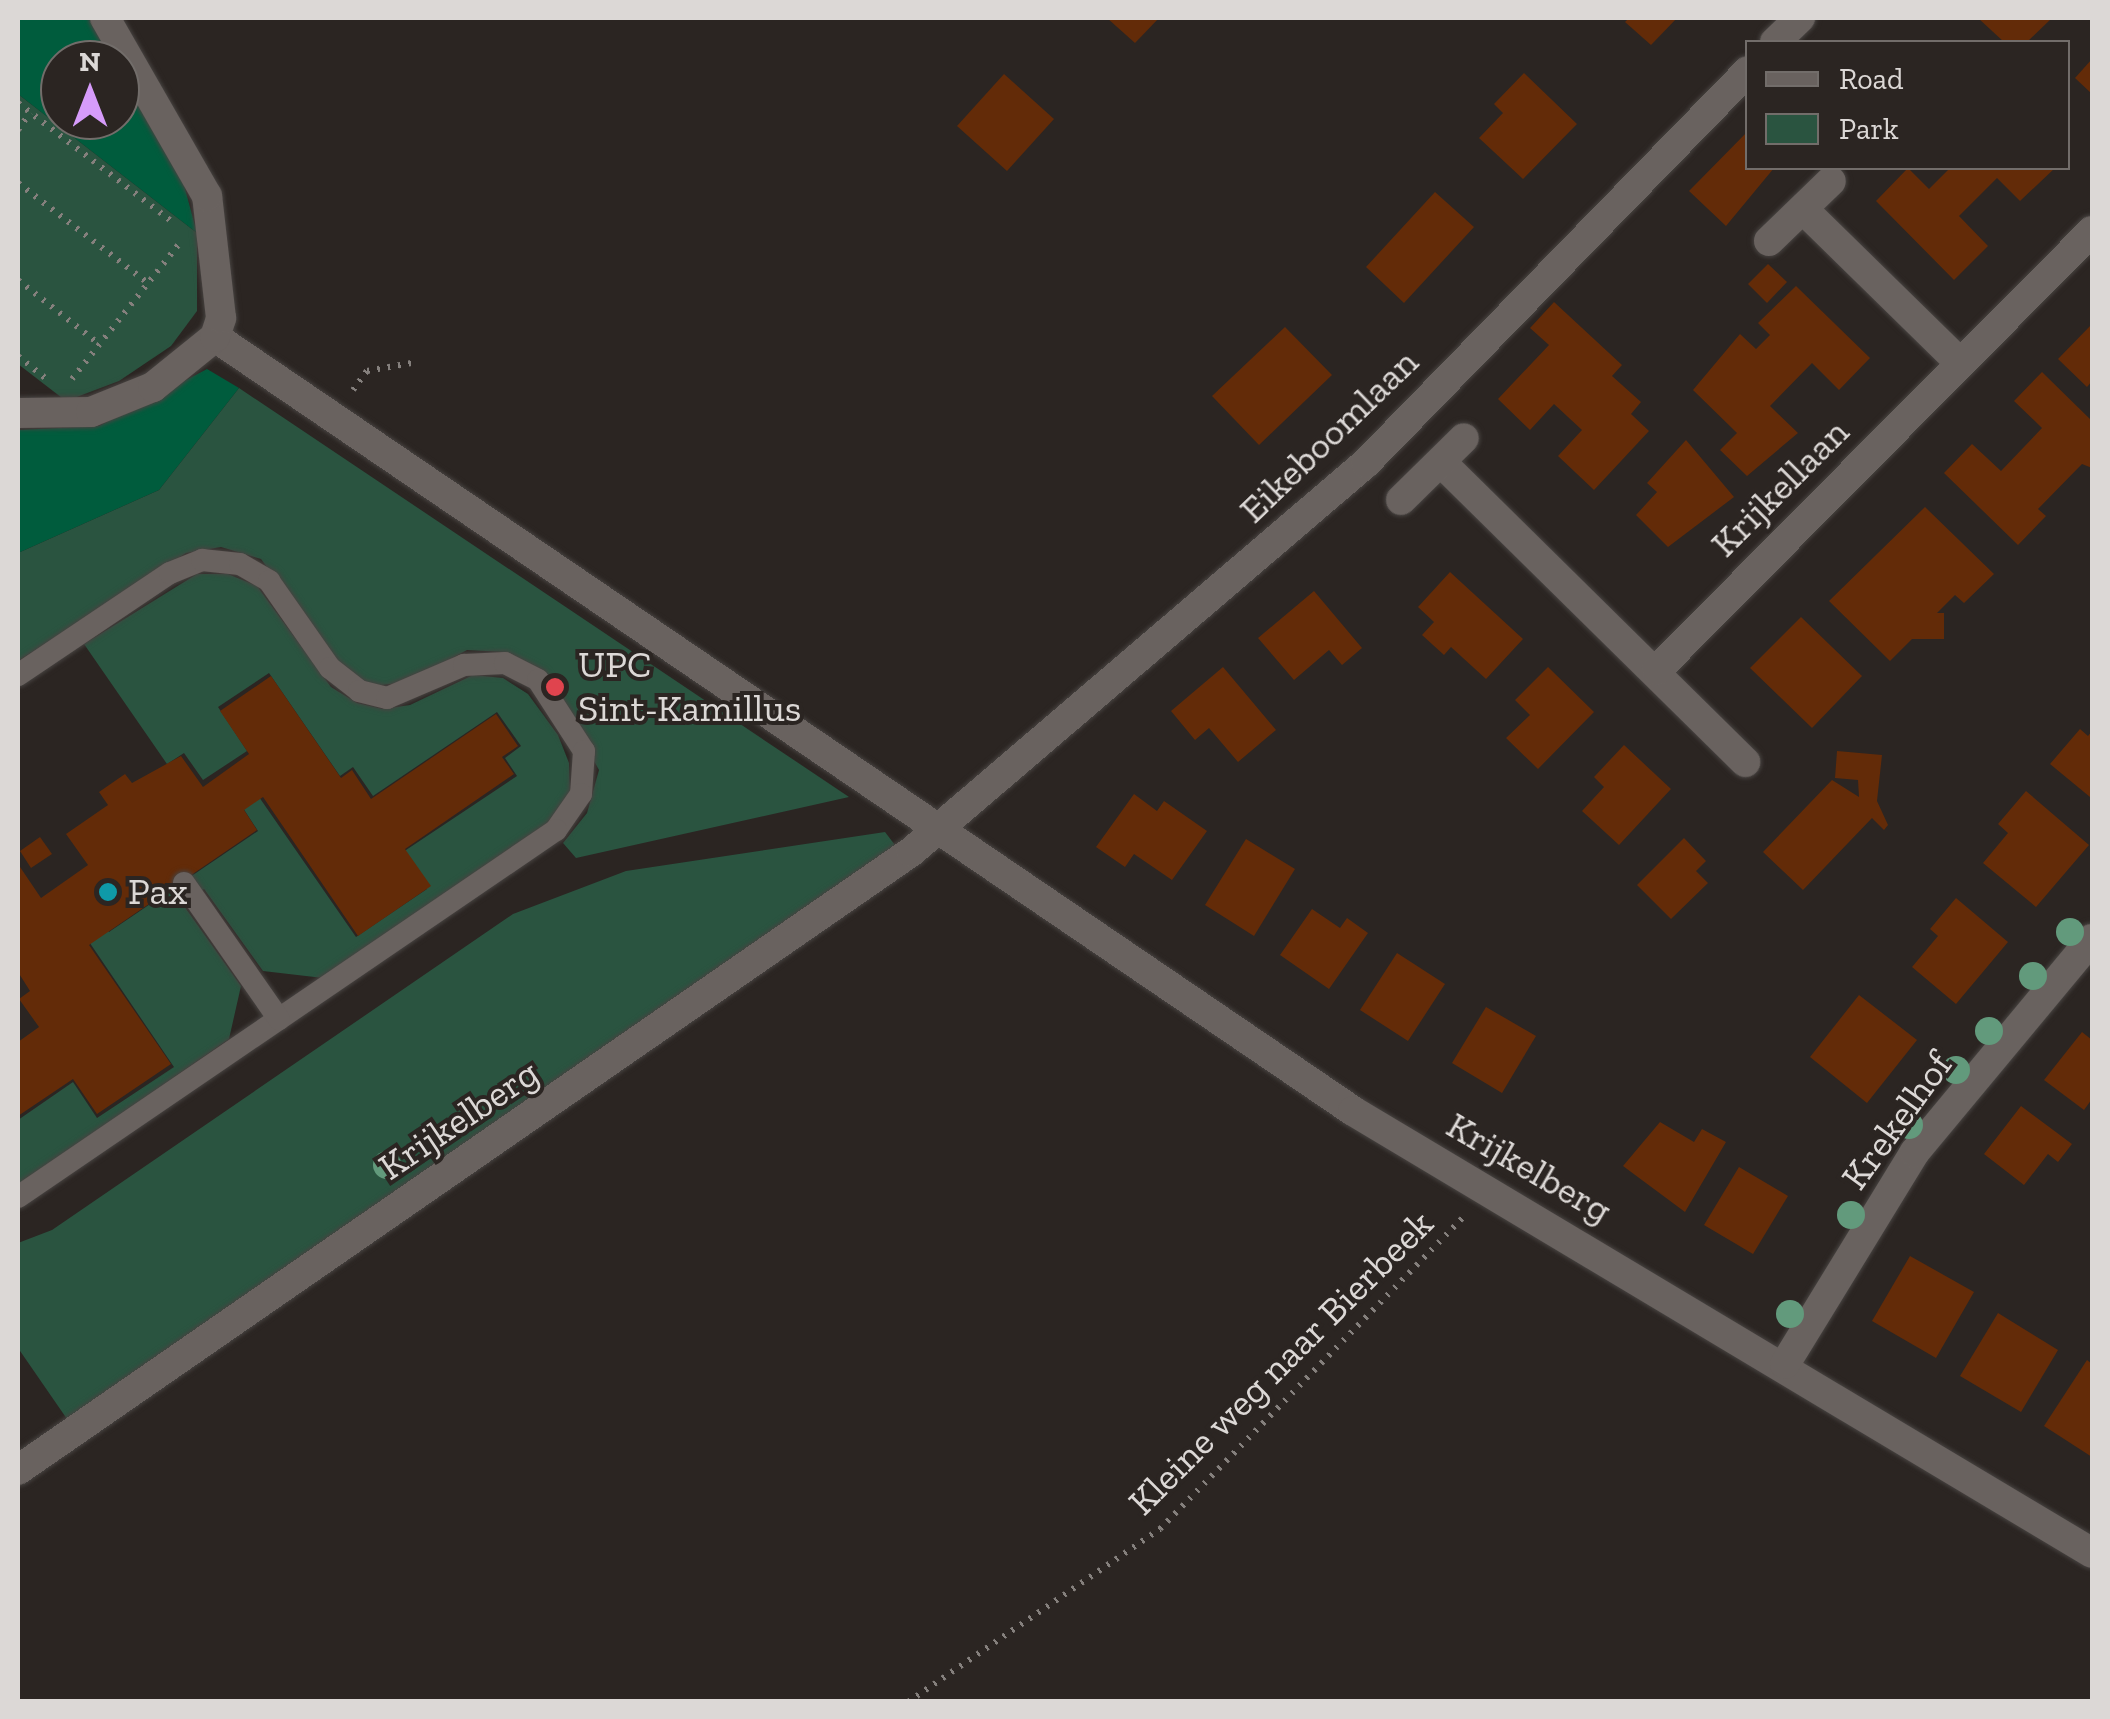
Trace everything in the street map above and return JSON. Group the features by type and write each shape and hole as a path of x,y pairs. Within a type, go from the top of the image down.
{"street":[{"path":"18,413 91,412 153,387 216,337 222,318 208,196 105,18"},
{"path":"1777,40 1800,18"},
{"name":"Eikeboomlaan","path":"939,828 1354,475 1745,74"},
{"path":"1769,241 1831,181"},
{"path":"1803,209 1960,362"},
{"name":"Krijkellaan","path":"1657,670 2092,231"},
{"name":"Krijkelberg","path":"216,337 1242,1038 2092,1553"},
{"path":"1401,500 1464,438"},
{"path":"1442,463 1657,670 1745,762"},
{"name":"Krijkelberg","path":"18,1470 566,1096 939,828"},
{"name":"Krekelhof","path":"1785,1364 1915,1152 2092,940"}],"lane":[{"path":"18,675 170,573 202,560 240,564 269,581 330,668 359,690 388,698 464,665 505,663 538,680 584,751 582,794 556,830 18,1197"},
{"path":"184,883 279,1018"}],"path":[{"path":"18,103 187,234 62,390 18,356"},
{"path":"18,130 30,113"},
{"path":"18,184 148,283"},
{"path":"18,280 100,344"},
{"path":"333,416 368,371 411,362"},
{"name":"Kleine weg naar Bierbeek","path":"908,1702 1160,1528 1456,1228 1484,1188"}],"green space":[{"path":"18,18 91,18 104,40 40,40 40,111 18,94"},
{"path":"18,94 40,111 40,140 77,140 197,233 197,311 171,346 119,381 66,401 18,364"},
{"path":"140,105 184,185 197,233 77,140 140,140"},
{"path":"207,369 239,388 159,490 18,553 18,430 99,426"},
{"path":"239,388 849,797 576,858 563,843 587,813 599,770 547,677 504,652 467,650 408,682 373,686 343,672 261,559 221,547 186,553 18,661 18,553 159,490"},
{"path":"197,574 228,574 257,586 331,687 357,703 383,709 410,705 473,675 503,678 528,694 558,735 569,763 570,792 547,823 323,978 263,971 204,889 182,903 241,986 229,1039 18,1185 18,1120 73,1082 97,1118 174,1067 77,924 95,912 109,932 258,831 243,808 259,797 356,937 427,889 403,852 517,776 505,758 521,746 497,712 373,796 353,767 340,776 269,673 218,707 247,751 203,780 184,753 167,764 84,644"},
{"path":"885,832 895,845 67,1419 18,1348 18,1243 52,1230 513,914 626,871"}],"building":[{"path":"1107,18 1159,18 1135,43"},
{"path":"1629,18 1677,18 1651,45 1625,22"},
{"path":"1978,18 2052,18 2029,40 2002,40"},
{"path":"2092,59 2092,94 2075,78"},
{"path":"1524,73 1577,124 1523,179 1479,138 1503,113 1494,104"},
{"path":"1004,74 1054,119 1007,171 957,126"},
{"path":"1745,134 1745,170 1772,170 1726,226 1689,191"},
{"path":"1906,170 1929,189 1948,170 2053,170 2020,201 1997,178 1959,216 1988,246 1954,280 1876,201"},
{"path":"1435,192 1474,227 1404,303 1366,267"},
{"path":"1768,264 1787,282 1767,303 1748,284"},
{"path":"1796,286 1870,358 1839,390 1812,363 1770,406 1798,433 1747,476 1720,450 1737,433 1693,390 1740,334 1756,349 1770,335 1758,323"},
{"path":"1554,302 1622,365 1612,376 1641,402 1631,414 1649,431 1594,490 1558,456 1582,430 1554,404 1530,430 1498,399 1549,345 1530,328"},
{"path":"2092,324 2092,381 2087,387 2058,359"},
{"path":"1285,327 1332,375 1259,445 1212,396"},
{"path":"2042,372 2092,421 2092,468 2082,464 2038,509 2046,516 2018,545 1944,473 1972,444 2001,471 2042,428 2014,401"},
{"path":"1686,440 1734,497 1668,547 1636,515 1657,492 1647,483"},
{"path":"1925,507 1994,574 1964,603 1955,595 1937,613 1944,613 1944,639 1912,639 1890,661 1829,601"},
{"path":"1450,572 1523,639 1486,679 1451,647 1444,655 1422,635 1434,622 1418,607"},
{"path":"1314,591 1362,648 1342,665 1329,650 1294,680 1258,638"},
{"path":"1801,617 1862,676 1812,728 1750,668"},
{"path":"1223,667 1276,730 1238,762 1209,728 1195,740 1171,711"},
{"path":"1548,667 1594,712 1538,769 1506,738 1530,715 1515,700"},
{"name":"Pax","path":"271,676 341,778 352,770 371,799 496,714 518,746 502,757 514,774 405,849 431,886 358,936 263,797 244,810 257,830 89,945 171,1064 97,1114 73,1079 18,1116 18,1042 39,1027 19,999 30,991 18,972 18,864 41,898 88,865 66,834 108,805 99,792 125,774 132,783 181,756 203,787 249,754 220,711"},
{"path":"2080,729 2088,736 2092,731 2090,797 2050,764"},
{"path":"1624,745 1671,789 1619,845 1582,811 1604,787 1594,777"},
{"path":"1837,751 1882,755 1877,801 1888,825 1884,830 1872,818 1803,890 1763,852 1832,780 1859,797 1858,780 1835,778"},
{"path":"2026,791 2089,845 2036,907 1983,863 2008,833 1998,824"},
{"path":"1134,794 1157,811 1164,801 1207,831 1172,880 1134,854 1125,867 1096,847"},
{"path":"40,837 52,854 31,868 20,851"},
{"path":"1684,838 1706,861 1696,871 1708,883 1671,919 1637,885"},
{"path":"1246,839 1295,869 1254,936 1205,905"},
{"path":"1956,898 2008,942 1956,1004 1912,967 1938,936 1930,929"},
{"path":"1312,909 1340,928 1347,918 1368,933 1329,989 1280,955"},
{"path":"1397,953 1445,984 1408,1041 1360,1010"},
{"path":"1859,995 1917,1040 1867,1103 1810,1057"},
{"path":"1486,1007 1536,1036 1502,1093 1452,1063"},
{"path":"2082,1032 2092,1040 2092,1099 2084,1110 2044,1080"},
{"path":"2021,1106 2072,1144 2058,1162 2048,1154 2024,1185 1984,1154"},
{"path":"1660,1122 1694,1142 1702,1129 1726,1142 1685,1212 1623,1166"},
{"path":"1739,1167 1788,1196 1753,1254 1704,1225"},
{"path":"1910,1256 1974,1292 1936,1358 1872,1321"},
{"path":"1998,1313 2058,1350 2021,1412 1960,1376"},
{"path":"2087,1360 2092,1364 2092,1457 2044,1426"}],"place":[{"name":"UPC Sint-Kamillus","path":"555,687"},
{"name":"Pax","path":"108,892"}]}
